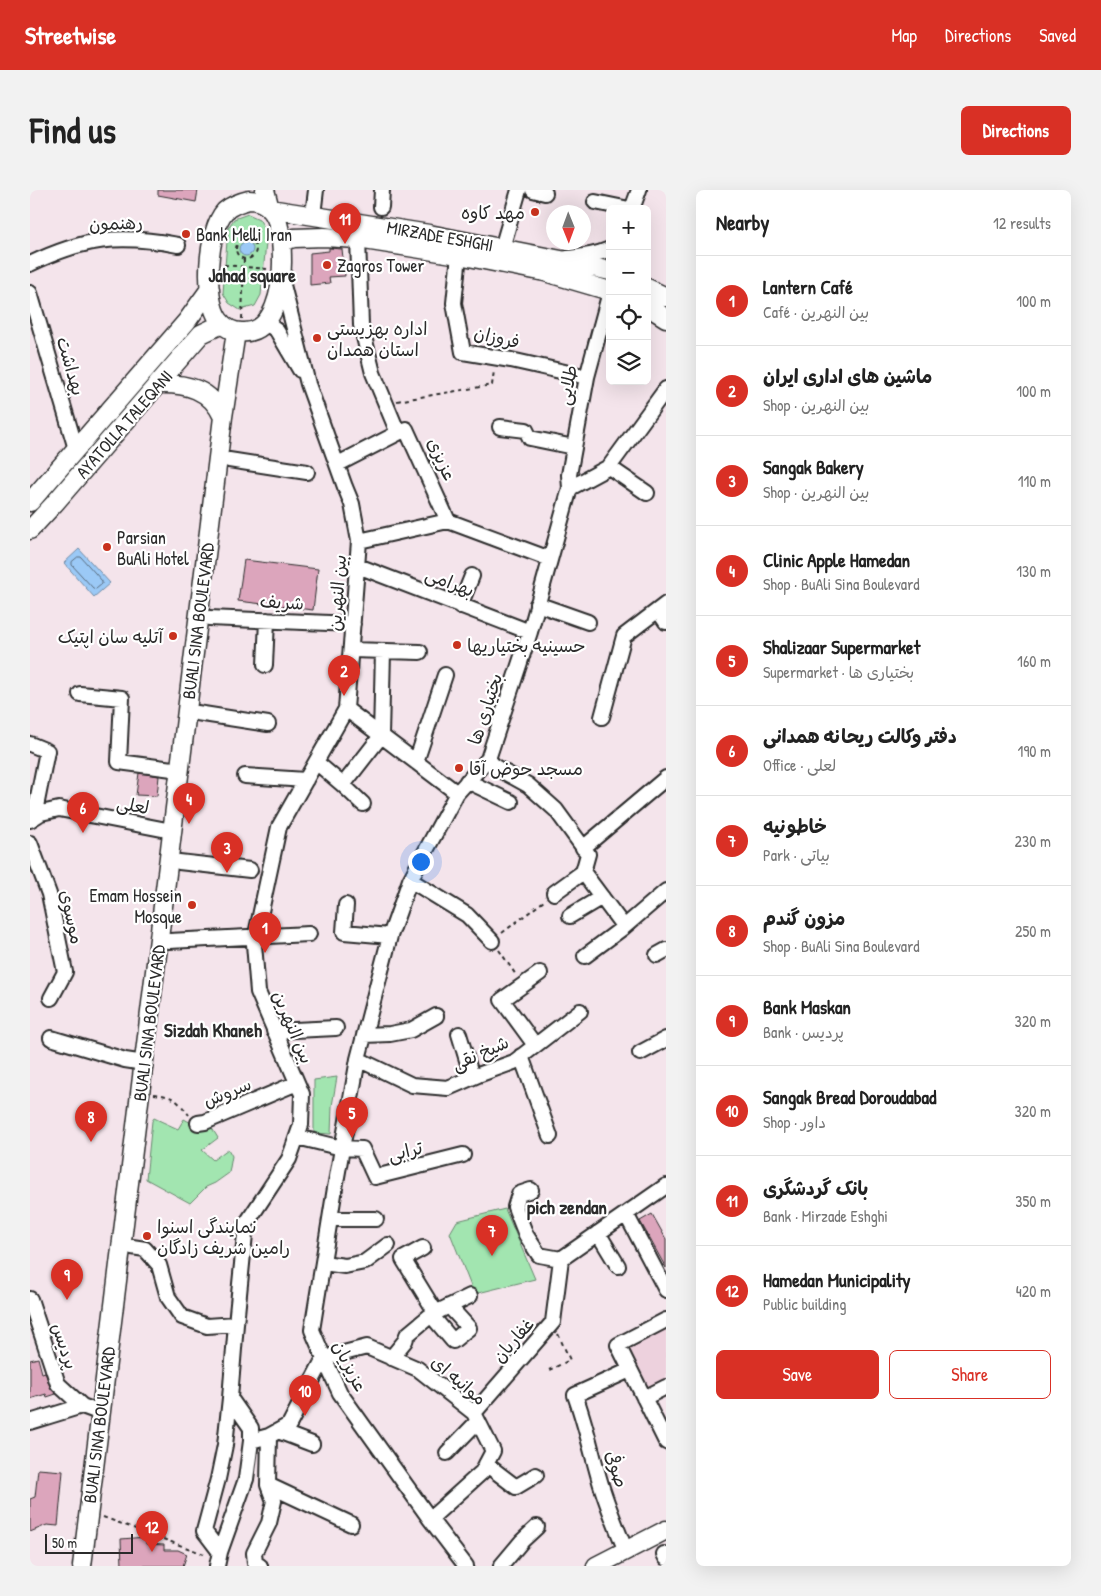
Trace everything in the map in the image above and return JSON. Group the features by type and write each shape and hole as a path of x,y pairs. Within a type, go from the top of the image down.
{"main road":[{"path":"265,190 270,209 280,227 282,276 273,310 265,322 255,331 236,330 216,316 212,306 210,264 213,239 219,223 233,198 240,202 256,200 270,209"},
{"name":"MIRZADE ESHGHI","path":"270,209 412,231 606,269"},
{"name":"MIRZADE ESHGHI","path":"282,244 286,240 294,238 324,236 358,239 460,254 545,272 606,290"},
{"name":"AYATOLLA TALEQANI","path":"30,502 187,321 210,289"},
{"path":"651,289 665,294"},
{"path":"651,309 666,318"},
{"name":"AYATOLLA TALEQANI","path":"30,530 201,334 236,330"},
{"name":"BUALI SINA BOULEVARD","path":"82,1566 223,417 236,330"},
{"name":"BUALI SINA BOULEVARD","path":"92,1566 229,460 236,330"},
{"path":"158,384 175,383 193,388 208,396 220,410 223,417"},
{"path":"129,388 144,400"},
{"path":"596,1566 666,1530"}],"street":[{"path":"313,215 316,190"},
{"path":"381,207 382,190"},
{"path":"502,248 519,190"},
{"path":"632,205 639,190"},
{"path":"595,202 610,205"},
{"name":"رهنمون","path":"30,264 46,256 83,243 109,239 136,239 178,245"},
{"path":"338,464 398,433 373,373 361,325 358,239"},
{"path":"561,260 602,253 608,250"},
{"name":"فروزان","path":"460,254 454,303 463,352 497,357 587,377"},
{"path":"282,276 308,384"},
{"name":"بهداشت","path":"30,293 76,449"},
{"name":"طلایی","path":"570,488 574,446 587,377 609,295"},
{"path":"265,322 277,331 308,384"},
{"name":"بین النهرین","path":"218,1559 204,1531 225,1445 246,1224 289,1159 301,1125 302,1094 258,992 254,944 279,827 346,709 360,541 352,504 308,384"},
{"path":"570,488 609,467 666,389"},
{"path":"500,427 526,430 530,438 574,446"},
{"name":"عزیزی","path":"398,433 406,429 411,436 448,521"},
{"path":"229,460 307,472"},
{"path":"609,467 647,493"},
{"name":"بختیاری ها","path":"342,1148 358,1059 390,936 410,880 457,793 488,759 530,632 570,488"},
{"path":"360,541 448,521 550,559"},
{"name":"بهرامی","path":"358,566 530,632"},
{"path":"460,606 472,576"},
{"path":"537,604 588,622"},
{"path":"602,717 624,636 662,607 666,622"},
{"name":"شریف","path":"209,618 353,624"},
{"path":"265,664 267,620"},
{"path":"351,650 420,652"},
{"path":"343,785 381,736 383,651"},
{"path":"416,762 445,675"},
{"path":"80,694 122,698 119,762 180,770"},
{"path":"346,709 457,793"},
{"path":"198,713 268,724"},
{"path":"30,744 47,750 32,818"},
{"path":"488,759 495,767 528,785 556,810 588,854 583,872 554,893"},
{"path":"316,762 363,804"},
{"path":"245,776 306,780"},
{"path":"583,848 666,778"},
{"path":"467,781 511,802"},
{"name":"لعلی","path":"32,818 41,813 59,809 172,831"},
{"name":"موسوی","path":"30,843 49,894 65,972 51,998"},
{"path":"179,862 250,870"},
{"path":"583,872 624,927"},
{"path":"410,880 466,915 492,941"},
{"path":"585,956 624,927 666,891"},
{"path":"570,916 602,897"},
{"path":"346,905 344,932 390,936"},
{"path":"169,941 309,934"},
{"path":"535,1045 502,1000 540,973"},
{"name":"شیخ نقی","path":"358,1059 412,1085 448,1088 514,1062 580,1011"},
{"path":"364,1035 390,1034 411,1030 436,1016"},
{"path":"274,1031 336,1028"},
{"path":"459,1034 472,1077"},
{"path":"51,1038 125,1060 144,1063"},
{"path":"640,1052 666,1039"},
{"path":"521,1056 550,1136"},
{"name":"سروش","path":"198,1123 205,1122 297,1083"},
{"path":"297,1137 342,1148"},
{"name":"ترابی","path":"342,1148 362,1149 375,1177 463,1155"},
{"name":"عزیزیان","path":"342,1148 312,1330 340,1393 466,1566"},
{"path":"531,1190 520,1194 515,1207 526,1235 538,1255 561,1259 666,1186"},
{"path":"626,1214 666,1290"},
{"path":"330,1219 376,1219"},
{"path":"598,1233 618,1266"},
{"path":"323,1263 345,1266 366,1262 388,1245"},
{"path":"132,1247 145,1250 159,1265 168,1297 182,1317 207,1326 236,1324"},
{"path":"423,1248 403,1259 433,1314 454,1342 469,1328 449,1306"},
{"name":"غفاریان","path":"447,1453 553,1322 561,1259"},
{"path":"391,1358 405,1341 407,1335 433,1314 470,1296"},
{"name":"پردیس","path":"30,1299 58,1384 82,1406 100,1413"},
{"path":"666,1320 618,1345 666,1442"},
{"name":"موانیه ای","path":"324,1358 367,1348 418,1369 476,1417 493,1451 486,1464"},
{"path":"251,1441 274,1433 289,1425 324,1358"},
{"name":"صوفی","path":"626,1551 610,1513 575,1395 630,1370"},
{"path":"644,1398 666,1387"},
{"path":"218,1559 246,1479 251,1441 251,1428 230,1398"},
{"path":"30,1422 82,1406"},
{"path":"274,1433 312,1444"},
{"path":"260,1566 255,1563 254,1553 268,1523 274,1501 268,1485 274,1433"},
{"path":"430,1519 482,1472 486,1464 516,1487 536,1475"},
{"path":"268,1485 351,1524"},
{"path":"501,1566 536,1527"}],"path":[{"path":"249,240 256,246 256,252 252,257 244,259 238,254 236,248 240,242 249,240"},
{"path":"236,330 244,259"},
{"path":"210,264 244,267 282,276"},
{"path":"385,403 492,385 497,357"},
{"path":"523,985 492,941 554,893"},
{"name":"سروش","path":"151,1094 168,1095 179,1103 193,1120 198,1123"},
{"path":"549,1370 570,1360 553,1322"},
{"path":"99,1515 218,1559"}],"shaded area":[{"path":"666,1324 666,1382 647,1392 623,1348"}],"green space":[{"path":"248,214 259,219 267,232 261,295 255,306 240,310 229,303 223,293 228,228 234,219"},
{"path":"337,1077 332,1106 331,1134 314,1133 314,1080"},
{"path":"154,1118 178,1129 184,1119 195,1125 210,1125 218,1138 202,1150 213,1160 228,1149 232,1156 229,1173 206,1187 190,1203 146,1179 152,1121"},
{"path":"505,1209 535,1279 474,1294 450,1233 457,1221"}],"water":[{"path":"246,242 251,244 253,249 251,254 246,256 241,254 239,249 241,244"},
{"path":"79,549 110,583 94,597 64,563"}],"building":[{"path":"158,190 198,190 196,202 158,195"},
{"name":"Zagros Tower","path":"329,248 342,249 345,276 329,277 330,283 310,285 310,253 329,251"},
{"path":"244,560 318,569 313,610 238,601"},
{"path":"139,773 159,776 157,796 136,795"},
{"path":"652,1214 666,1239 666,1268 640,1221"},
{"path":"38,1358 42,1373 45,1372 50,1387 56,1394 47,1397 46,1394 30,1399 30,1360"},
{"path":"38,1469 63,1471 58,1526 47,1525 30,1532 30,1499 35,1497"},
{"path":"146,1537 146,1544 164,1545 164,1550 178,1550 187,1554 183,1566 122,1566 121,1539"}],"place":[{"name":"مهد کاوه","path":"535,212"},
{"name":"Bank Melli Iran","path":"186,234"},
{"name":"بانک گردشگری","path":"345,244"},
{"name":"Zagros Tower","path":"327,265"},
{"name":"اداره بهزیستی استان همدان","path":"317,338"},
{"name":"Parsian BuAli Hotel","path":"107,547"},
{"name":"آتلیه سان اپتیک","path":"173,636"},
{"name":"حسینیه بختیاریها","path":"457,645"},
{"name":"ماشین های اداری ایران","path":"344,696"},
{"name":"مسجد حوض آقا","path":"459,768"},
{"name":"Clinic Apple Hamedan","path":"189,824"},
{"name":"دفتر وکالت ریحانه همدانی","path":"83,833"},
{"name":"Sangak Bakery","path":"227,873"},
{"name":"Emam Hossein Mosque","path":"192,905"},
{"name":"Lantern Café","path":"265,953"},
{"name":"Shalizaar Supermarket","path":"352,1138"},
{"name":"مزون گندم","path":"91,1142"},
{"name":"نمایندگی اسنوا رامین شریف زادگان","path":"147,1236"},
{"name":"خاطونیه","path":"492,1256"},
{"name":"Bank Maskan","path":"67,1300"},
{"name":"Sangak Bread Doroudabad","path":"305,1416"},
{"name":"Hamedan Municipality","path":"152,1552"}],"district":[{"name":"Jahad square","path":"252,275"},
{"name":"Sizdah Khaneh","path":"213,1030"},
{"name":"pich zendan","path":"567,1207"}]}
